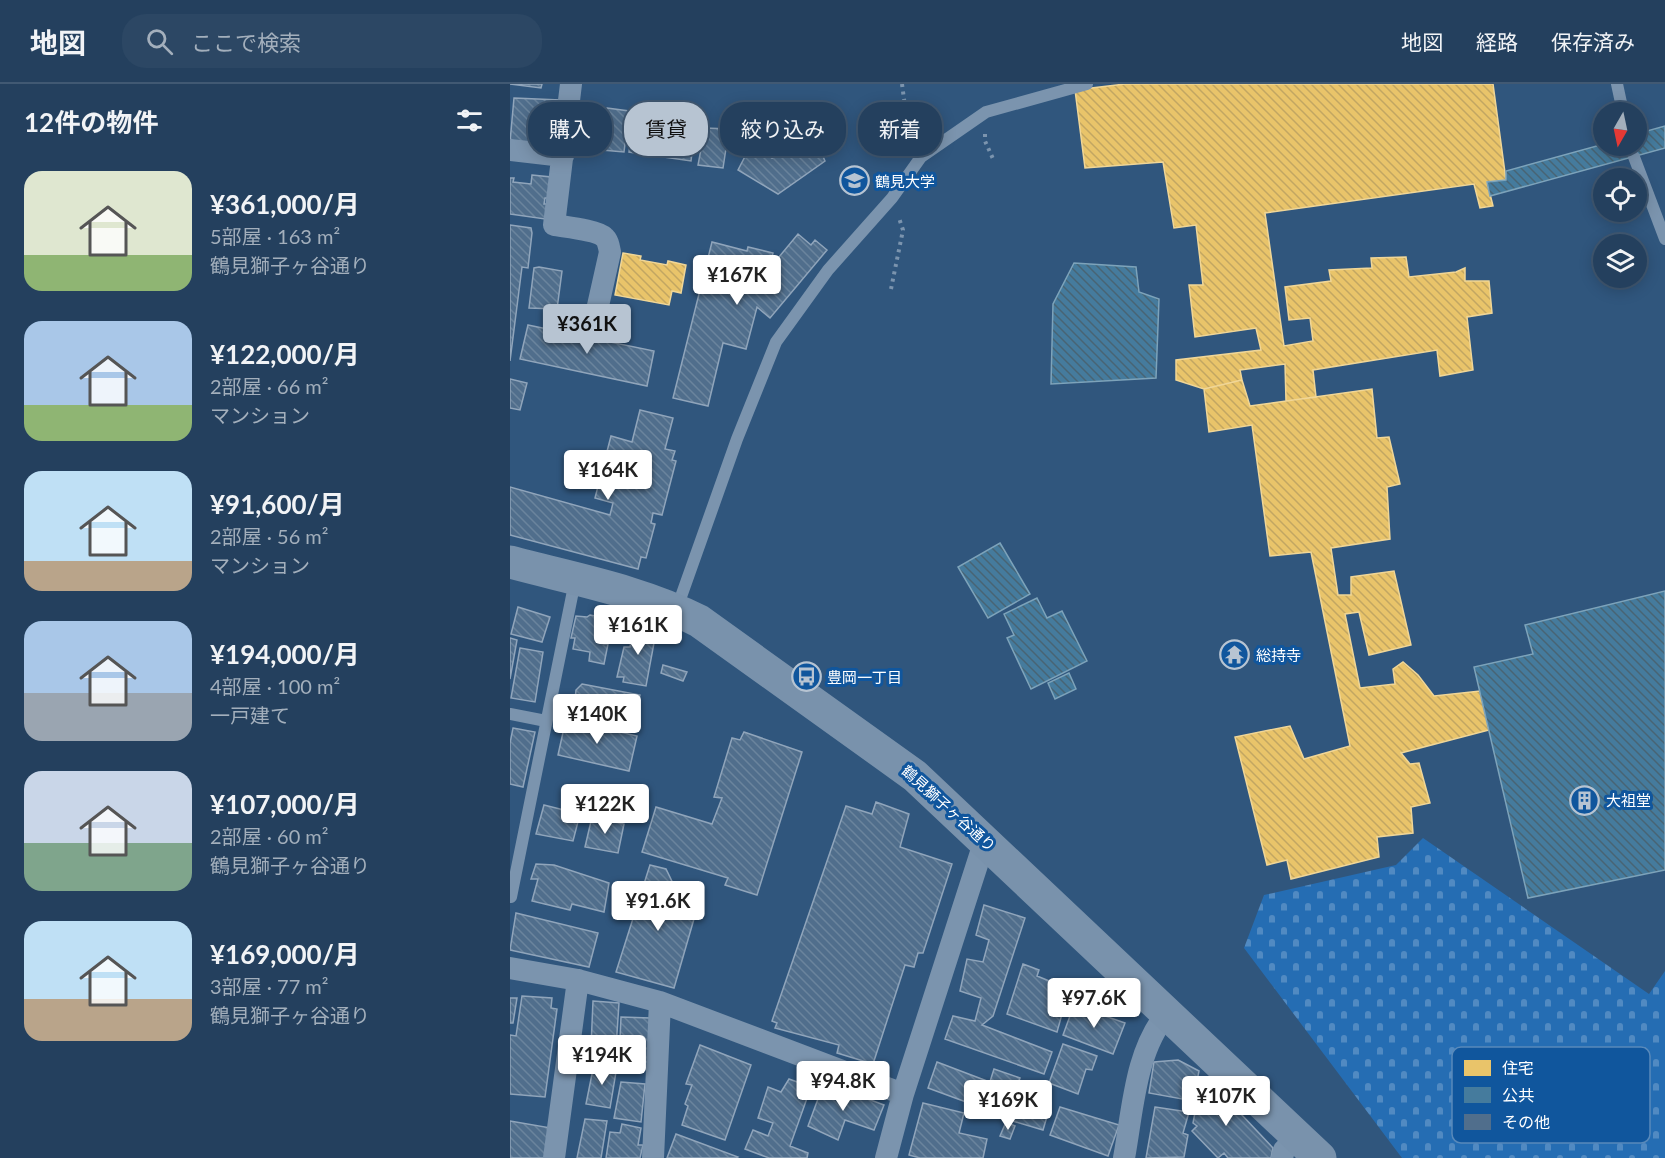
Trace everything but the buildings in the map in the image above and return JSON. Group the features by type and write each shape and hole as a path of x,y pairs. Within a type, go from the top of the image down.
{"main road":[{"name":"鶴見獅子ヶ谷通り","path":"510,562 677,609 721,634 915,776 1168,1012 1301,1151"}],"street":[{"path":"569,102 571,84"},
{"path":"510,150 528,152"},
{"path":"563,156 554,225 605,237 610,252 593,328"},
{"path":"886,1158 903,1094 985,840"},
{"path":"510,968 578,980 660,1002 903,1094"},
{"path":"554,1158 578,980"},
{"path":"653,1158 660,1002"},
{"path":"1124,1158 1142,1060 1154,1029 1168,1012"}],"lane":[{"path":"677,609 737,439 776,342 828,270 892,198 921,157 986,112 1087,84"},
{"path":"1617,84 1621,102"},
{"path":"1634,156 1665,238"},
{"path":"511,897 575,580"},
{"path":"510,714 546,721"}],"path":[{"path":"902,84 906,114 921,157"},
{"path":"986,112 985,141 994,161"},
{"path":"891,289 903,230 892,198"}],"green space":[{"path":"1423,838 1649,994 1665,971 1665,1158 1402,1158 1244,948 1264,895 1396,865"}],"place":[{"name":"鶴見大学","path":"854,181"},
{"name":"総持寺","path":"1235,655"},
{"name":"豊岡一丁目","path":"806,677"},
{"name":"大祖堂","path":"1585,800"}]}
